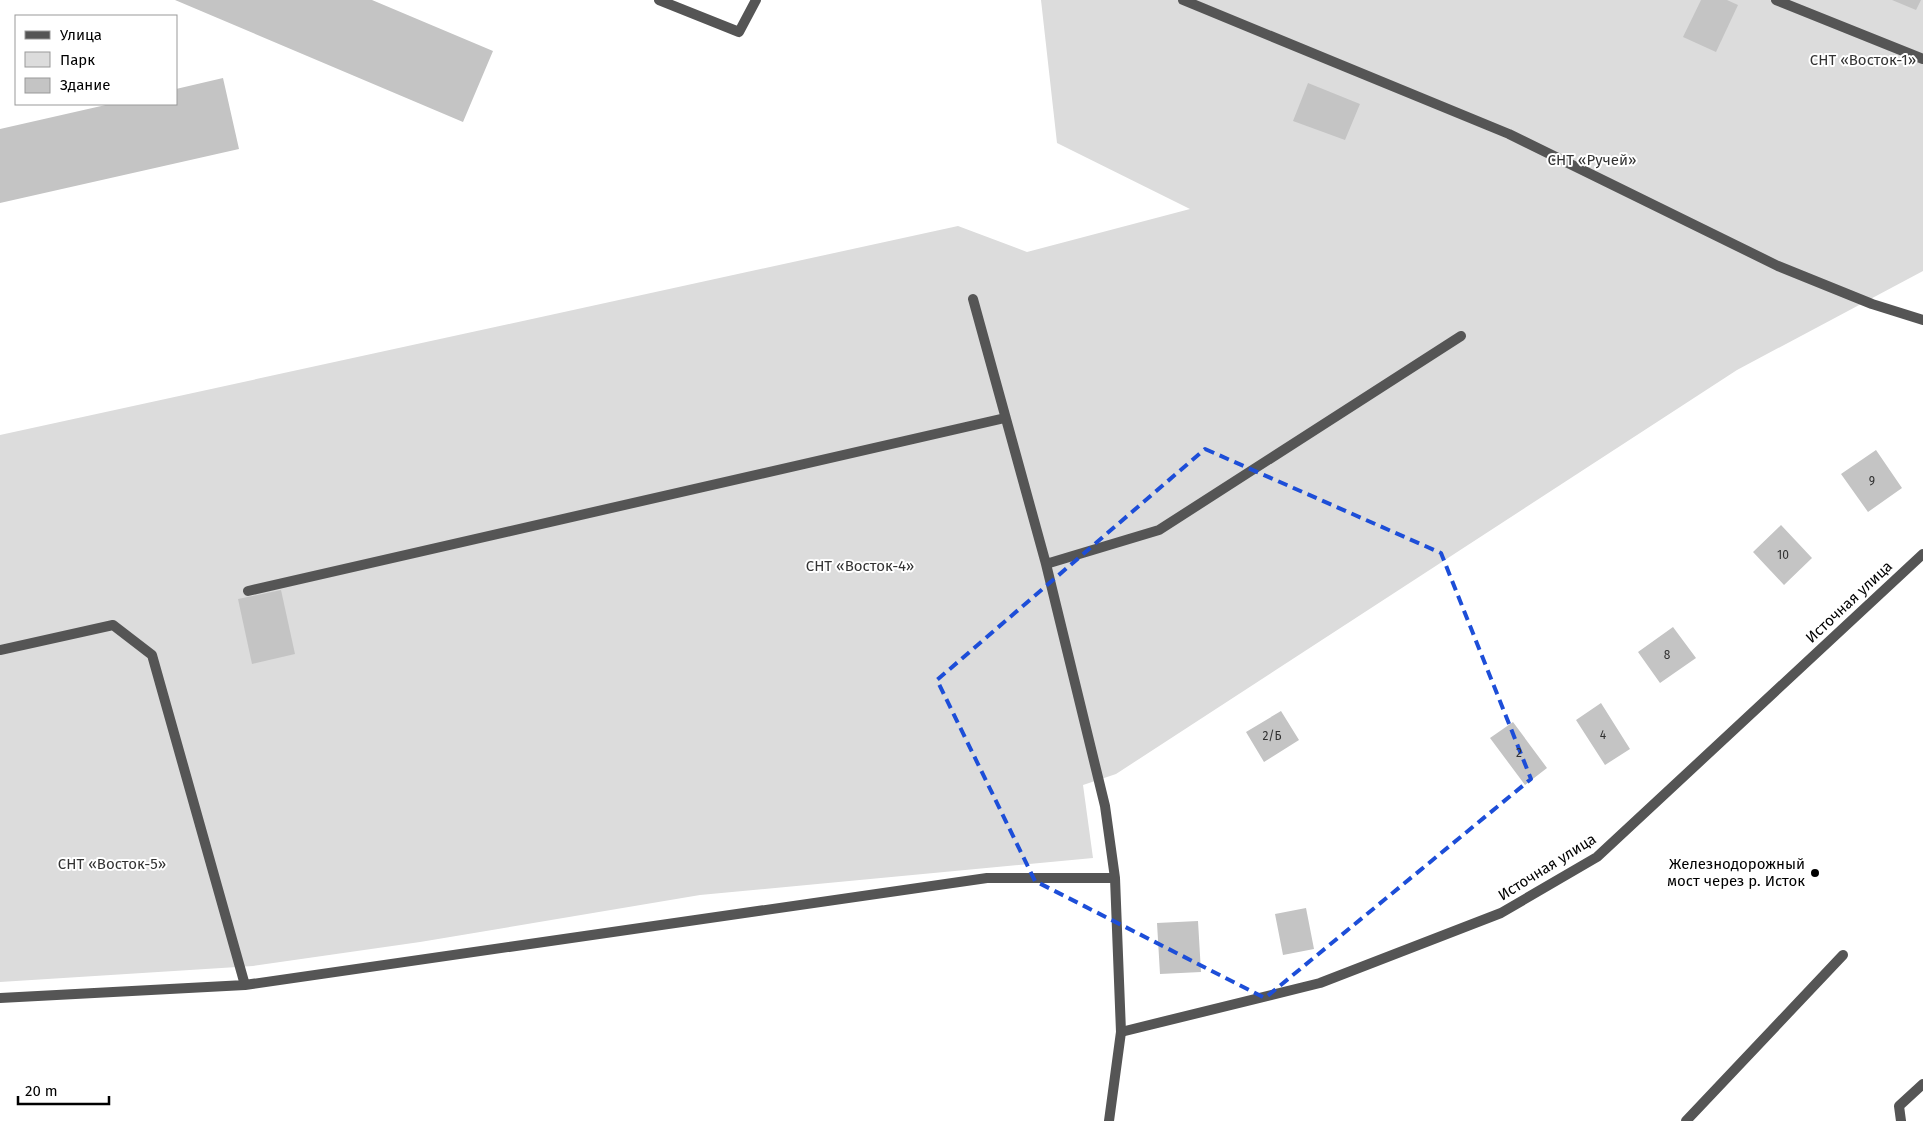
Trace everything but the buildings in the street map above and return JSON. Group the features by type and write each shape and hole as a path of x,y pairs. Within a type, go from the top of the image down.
{"street":[{"path":"659,0 738,32 756,0"},
{"path":"1183,0 1509,134 1778,266 1872,304 1923,320"},
{"path":"1776,0 1923,60"},
{"path":"973,299 1046,564 1105,806 1115,878 1121,1032 1109,1121"},
{"path":"1046,564 1159,530 1462,336"},
{"path":"248,591 1005,418"},
{"name":"Источная улица","path":"1121,1032 1320,983 1500,913 1596,857 1923,554"},
{"path":"0,650 113,625 152,655 245,985"},
{"path":"0,998 245,985 987,878 1115,878"},
{"path":"1686,1121 1843,955"},
{"path":"1901,1121 1900,1106 1923,1084"}],"highlighted area":[{"path":"1205,449 1441,553 1531,779 1265,998 1035,881 937,680"}],"green space":[{"name":"СНТ «Восток-4»","path":"1041,0 1923,0 1923,271 1737,370 1116,774 1083,785 1093,858 700,895 420,942 253,966 0,982 0,435 958,226 1027,252 1190,209 1057,143"}],"place":[{"name":"Железнодорожный мост через р. Исток","path":"1815,873"}],"park label":[{"name":"СНТ «Восток-1»","path":"1863,60"},
{"name":"СНТ «Ручей»","path":"1592,160"},
{"name":"СНТ «Восток-5»","path":"112,864"}]}
